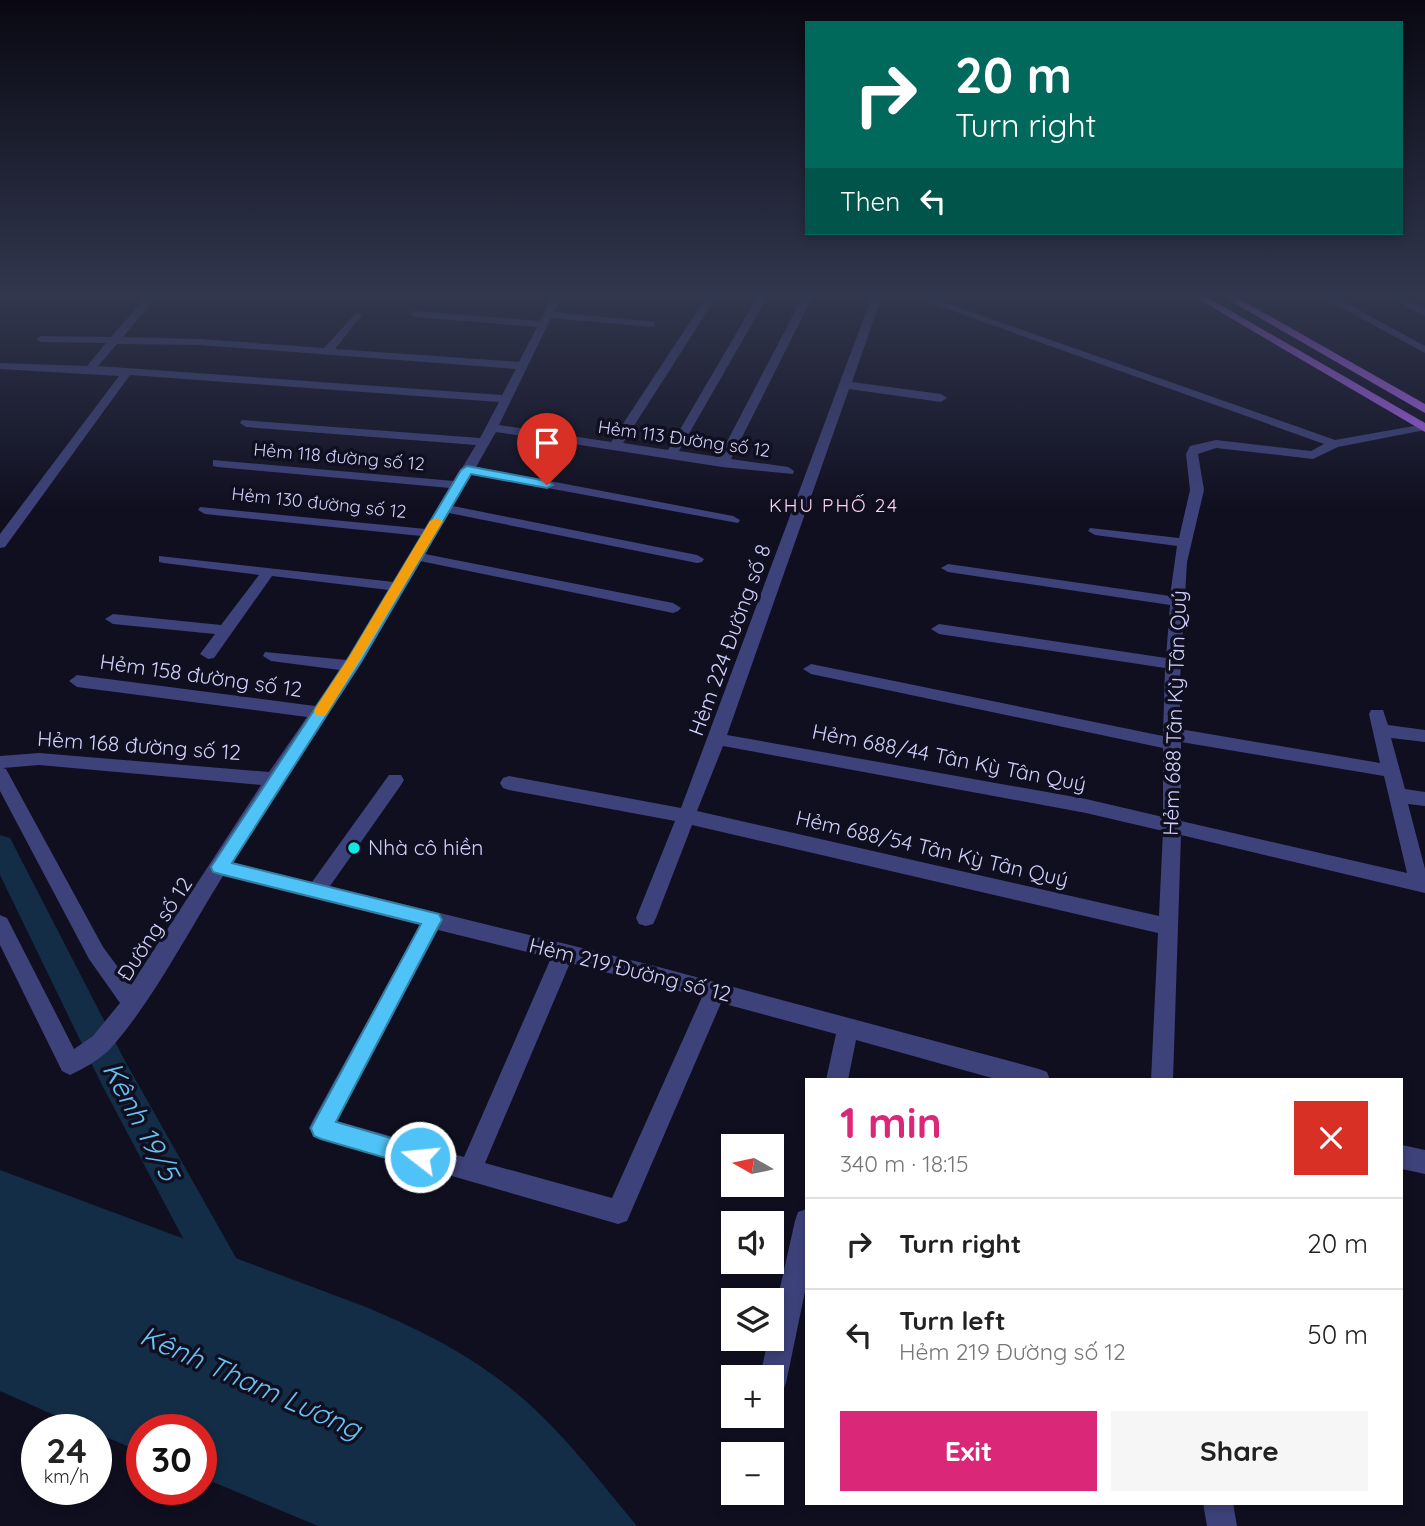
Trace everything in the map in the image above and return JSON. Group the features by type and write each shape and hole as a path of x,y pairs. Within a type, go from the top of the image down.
{"main road":[{"path":"1320,367 1424,428"},
{"path":"1352,367 1425,409"}],"street":[{"path":"36,367 507,398"},
{"name":"Đường số 12","path":"0,924 70,1064 101,1043 131,1004 274,779 351,666 488,435 522,367"},
{"path":"614,447 666,367"},
{"path":"671,456 721,367"},
{"path":"722,463 771,367"},
{"name":"Hẻm 224 Đường số 8","path":"646,918 716,739 851,367"},
{"path":"1117,367 1334,444 1424,428"},
{"path":"0,544 125,376 122,372"},
{"path":"845,385 941,398"},
{"name":"Hẻm 113 Đường số 12","path":"246,423 488,435 614,447 788,471"},
{"name":"Hẻm 688 Tân Kỳ Tân Quý","path":"1162,1078 1172,828 1173,664 1185,543 1197,490 1192,454 1194,449 1216,444 1313,454 1334,444"},
{"name":"Hẻm 118 đường số 12","path":"218,464 458,485"},
{"path":"467,470 733,520"},
{"path":"444,508 697,559"},
{"name":"Hẻm 130 đường số 12","path":"205,510 429,533"},
{"path":"1095,531 1185,543"},
{"path":"416,556 673,608"},
{"path":"164,559 398,587"},
{"path":"948,568 1178,602"},
{"path":"208,654 268,572"},
{"path":"113,619 225,630"},
{"path":"939,629 1173,664"},
{"path":"271,656 351,666"},
{"path":"811,669 1172,739 1391,771"},
{"name":"Hẻm 158 đường số 12","path":"77,681 320,713"},
{"path":"1422,885 1378,722 1425,736"},
{"name":"Hẻm 688/44 Tân Kỳ Tân Quý","path":"716,739 1086,807 1422,885"},
{"name":"Hẻm 168 đường số 12","path":"0,762 39,759 274,779"},
{"path":"0,774 96,953 131,1004"},
{"path":"316,891 395,780"},
{"name":"Hẻm 688/54 Tân Kỳ Tân Quý","path":"509,783 686,816 1168,926"},
{"path":"1397,795 1425,799"},
{"name":"Hẻm 219 Đường số 12","path":"220,867 715,992 1032,1078"},
{"path":"433,920 321,1128 618,1212 715,992"},
{"path":"470,1171 564,953"},
{"path":"837,1078 849,1028"},
{"path":"1403,1157 1425,1162"},
{"path":"776,1365 805,1230"},
{"path":"1218,1505 1222,1526"}],"water":[{"name":"Kênh Tham Lương","path":"0,1170 366,1307 447,1346 514,1391 552,1426 637,1526 318,1526 217,1484 217,1414 126,1414 126,1445 112,1440 112,1414 52,1414 0,1391"}],"waterway":[{"name":"Kênh 19/5","path":"0,846 113,1072 226,1279"}],"slow traffic":[{"path":"321,711 355,660 436,521"}],"place":[{"name":"Nhà cô hiền","path":"354,848"}],"district":[{"name":"KHU PHỐ 24","path":"834,505"}],"route":[{"path":"420,1157 321,1128 433,920 220,867 274,779 355,660 467,470 547,485"}]}
